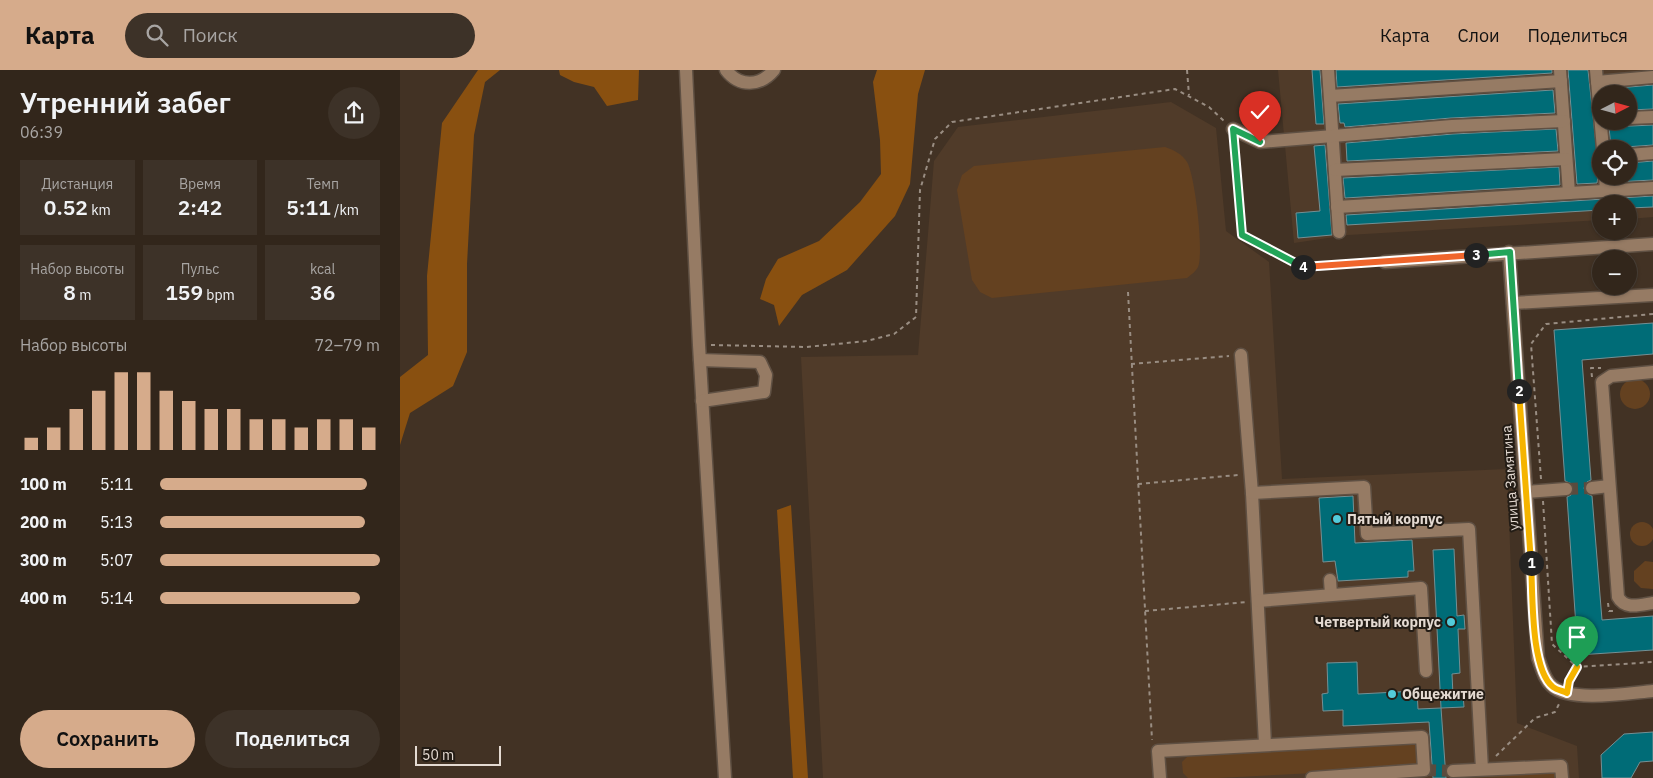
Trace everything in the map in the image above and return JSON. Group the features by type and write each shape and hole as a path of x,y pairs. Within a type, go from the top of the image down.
{"street":[{"path":"686,70 702,401 725,778"},
{"path":"726,70 733,79 747,84 758,82 774,70"},
{"path":"1328,70 1338,232"},
{"path":"1330,96 1561,75 1569,193"},
{"path":"1597,76 1653,77"},
{"path":"1638,118 1653,117"},
{"path":"1233,129 1260,142 1333,134 1564,121"},
{"path":"1637,154 1653,153"},
{"path":"1335,170 1566,159"},
{"path":"1606,185 1606,191"},
{"path":"1337,207 1653,188"},
{"path":"1385,262 1510,252 1653,244"},
{"name":"улица Замятина","path":"1510,252 1538,658 1553,687 1567,693"},
{"path":"1513,303 1653,295"},
{"path":"1241,355 1252,493 1265,744"},
{"path":"700,360 760,362 766,376 764,392 702,401"},
{"path":"1653,372 1606,377 1602,382 1618,597 1627,606 1653,603"},
{"path":"1592,488 1609,486"},
{"path":"1252,493 1364,487 1367,534 1468,529 1482,768"},
{"path":"1526,492 1566,490"},
{"path":"1330,580 1331,594"},
{"path":"1258,602 1331,594 1421,588 1426,671"},
{"path":"1567,693 1593,695 1653,691"},
{"path":"1160,778 1158,751 1422,737 1424,770 1414,775 1312,778"},
{"path":"1453,771 1482,768 1561,766 1562,778"}],"path":[{"path":"1187,70 1189,96"},
{"path":"699,345 806,347 867,341 894,334 916,317 920,190 935,139 952,122 1175,89 1209,107 1233,129 1242,235 1302,267 1385,262"},
{"path":"1128,292 1152,739 1158,751"},
{"path":"1131,364 1241,355"},
{"path":"1138,484 1250,474"},
{"path":"1145,611 1258,602"},
{"path":"1482,768 1524,731 1535,718 1555,712 1559,702 1567,693 1569,681 1577,667"}],"shaded area":[{"path":"478,70 500,70 485,82 474,135 467,264 467,352 453,386 410,413 400,445 400,377 428,355 427,276 442,123"},
{"path":"559,70 639,70 638,100 607,106 594,87 574,82 560,75"},
{"path":"877,70 925,70 918,94 910,184 895,216 847,270 802,295 779,326 774,305 760,299 766,279 778,259 819,241 860,202 881,174 880,140 873,82"},
{"path":"1278,70 1653,70 1653,217 1637,218 1637,195 1592,195 1592,221 1348,235 1294,243"},
{"path":"1171,102 1216,128 1226,231 1269,262 1282,479 1507,469 1517,723 1577,746 1579,778 823,778 801,357 918,355 934,161 958,127"},
{"path":"1165,147 1178,153 1187,162 1196,198 1200,259 1198,267 1189,277 992,298 980,292 972,280 957,190 962,175 974,166"},
{"path":"1635,379 1646,383 1650,394 1646,405 1635,409 1624,405 1620,394 1624,383"},
{"path":"791,505 808,778 793,778 777,510"},
{"path":"1642,522 1650,526 1654,534 1650,542 1642,546 1634,542 1630,534 1634,526"},
{"path":"1645,561 1653,562 1653,589 1641,588 1634,581 1634,571"},
{"path":"1411,743 1419,747 1419,762 1412,768 1218,778 1188,778 1183,773 1182,762 1191,753"},
{"path":"1551,771 1558,778 1457,777"}],"building":[{"path":"1312,70 1320,70 1324,124 1316,124"},
{"path":"1336,70 1552,70 1552,73 1337,87"},
{"path":"1568,70 1588,70 1592,107 1592,130 1595,130 1596,140 1592,140 1592,183 1577,184"},
{"path":"1653,85 1653,109 1638,110 1638,86"},
{"path":"1553,90 1555,113 1451,118 1345,127 1344,123 1340,123 1338,104"},
{"path":"1653,125 1653,145 1637,146 1637,140 1610,140 1609,130 1638,130 1638,126"},
{"path":"1556,129 1558,151 1347,161 1346,143 1453,134"},
{"path":"1325,145 1332,235 1298,238 1296,213 1320,211 1314,146"},
{"path":"1653,161 1653,180 1637,181 1637,162"},
{"path":"1559,167 1560,185 1345,198 1343,178"},
{"path":"1653,196 1653,207 1637,208 1637,197"},
{"path":"1592,200 1592,211 1347,225 1346,215"},
{"path":"1653,323 1653,354 1582,360 1591,480 1587,482 1584,488 1586,493 1592,496 1602,620 1653,616 1653,650 1578,655 1567,497 1571,495 1574,489 1572,484 1565,481 1554,330"},
{"name":"Пятый корпус","path":"1353,496 1355,543 1412,540 1414,571 1408,571 1408,577 1338,581 1335,561 1323,562 1319,498"},
{"name":"Четвертый корпус","path":"1454,549 1457,616 1464,615 1465,629 1458,629 1460,673 1452,674 1453,695 1463,694 1464,707 1441,708 1433,550"},
{"name":"Общежитие","path":"1357,662 1358,694 1417,691 1418,709 1441,708 1446,778 1433,778 1429,722 1343,726 1343,710 1323,711 1322,694 1328,693 1327,663"},
{"path":"1653,732 1653,761 1640,762 1631,778 1602,778 1601,755 1624,734"}],"tunnel":[{"path":"1566,489 1592,488"},
{"path":"1424,770 1453,771"}],"place":[{"name":"Пятый корпус","path":"1337,519"},
{"name":"Четвертый корпус","path":"1451,622"},
{"name":"Общежитие","path":"1392,694"}],"route":[{"path":"1260,142 1233,129 1242,235 1302,267 1510,252 1538,658 1546,678 1553,687 1567,693 1569,681 1577,667"}]}
